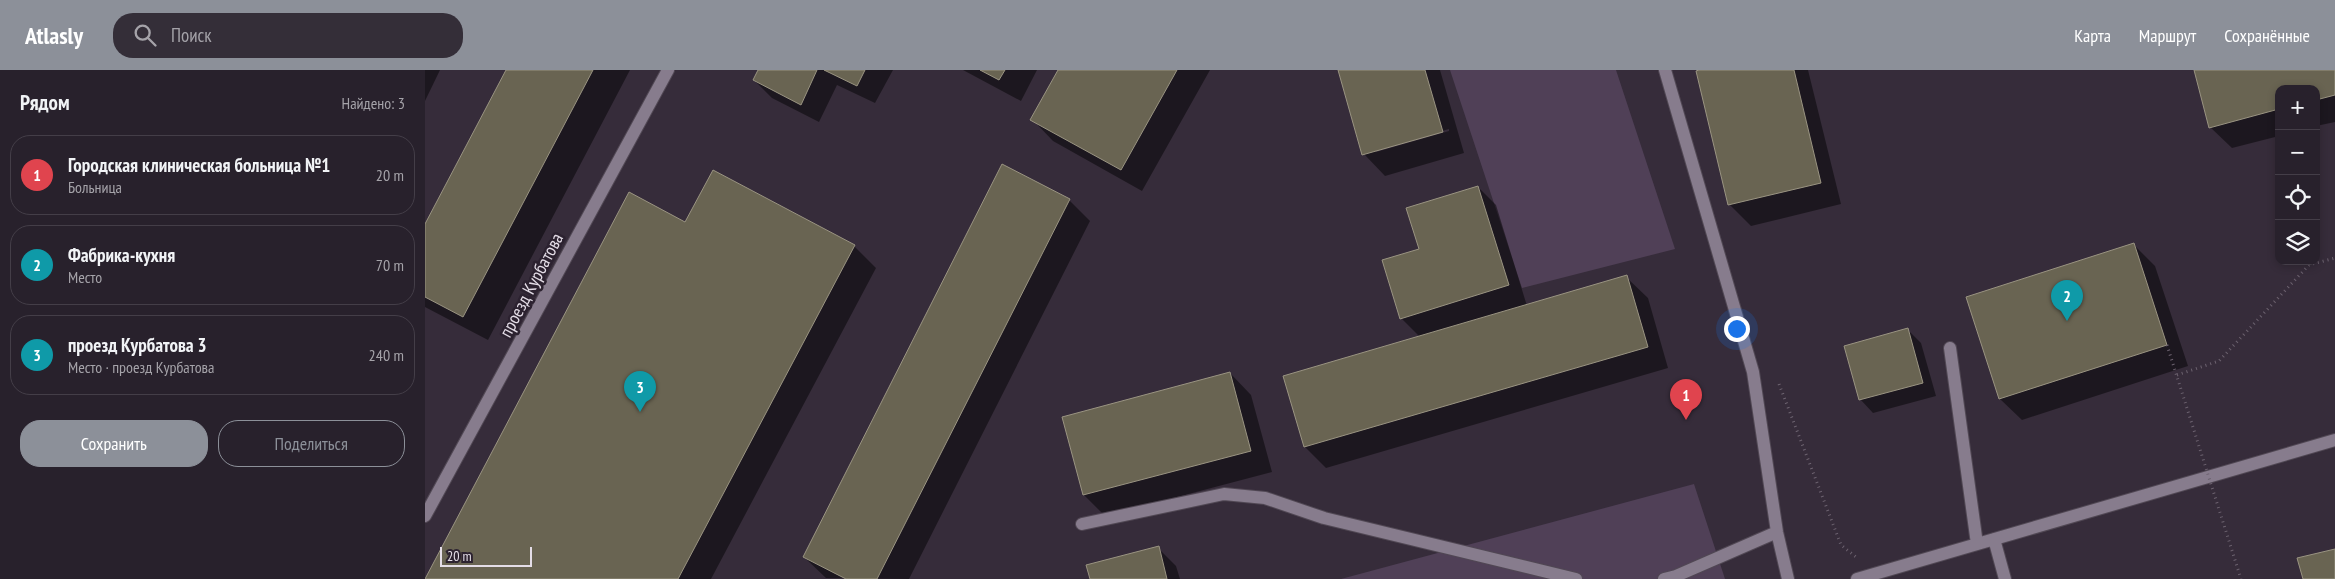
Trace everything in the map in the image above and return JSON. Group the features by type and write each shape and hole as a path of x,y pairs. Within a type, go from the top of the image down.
{"street":[{"name":"проезд Курбатова","path":"425,516 668,70"},
{"path":"1665,70 1753,372 1777,532 1788,579"},
{"path":"1950,348 1977,544"},
{"path":"1857,579 2335,440"},
{"path":"1082,524 1224,494 1265,498 1324,518 1576,579"},
{"path":"1664,579 1677,576 1777,532"},
{"path":"1993,539 2005,579"}],"path":[{"path":"2177,376 2219,361 2309,265 2335,258"},
{"path":"2167,345 2241,579"},
{"path":"1779,382 1841,545 1876,573"}],"shaded area":[{"path":"1450,70 1616,70 1675,249 1522,288"},
{"path":"1694,484 1725,579 1341,579"}],"building":[{"path":"506,70 593,70 463,317 425,297 425,224"},
{"path":"758,70 817,70 801,105 753,80"},
{"path":"824,70 865,70 857,86"},
{"path":"980,70 1005,70 999,80"},
{"path":"1058,70 1177,70 1121,170 1030,120"},
{"path":"1338,70 1425,70 1443,132 1362,155"},
{"path":"1794,70 1821,183 1728,205 1696,71"},
{"path":"2194,70 2335,70 2335,95 2320,99 2320,85 2275,85 2275,110 2209,128"},
{"path":"1002,164 1070,199 877,579 846,579 803,557"},
{"path":"713,170 855,245 678,579 425,579 629,192 685,222"},
{"path":"1478,186 1509,285 1400,319 1382,260 1419,249 1406,208"},
{"path":"2134,243 2167,345 1999,399 1966,297"},
{"path":"1627,275 1648,347 1304,447 1283,376"},
{"path":"1908,328 1923,383 1859,400 1844,346"},
{"path":"1230,372 1251,451 1083,495 1062,417"},
{"path":"1159,546 1167,579 1090,579 1086,565"},
{"path":"2335,549 2335,579 2303,579 2297,558"}],"place":[{"name":"Фабрика-кухня","path":"2067,321"},
{"name":"проезд Курбатова 3","path":"640,412"},
{"name":"Городская клиническая больница №1","path":"1686,420"}]}
